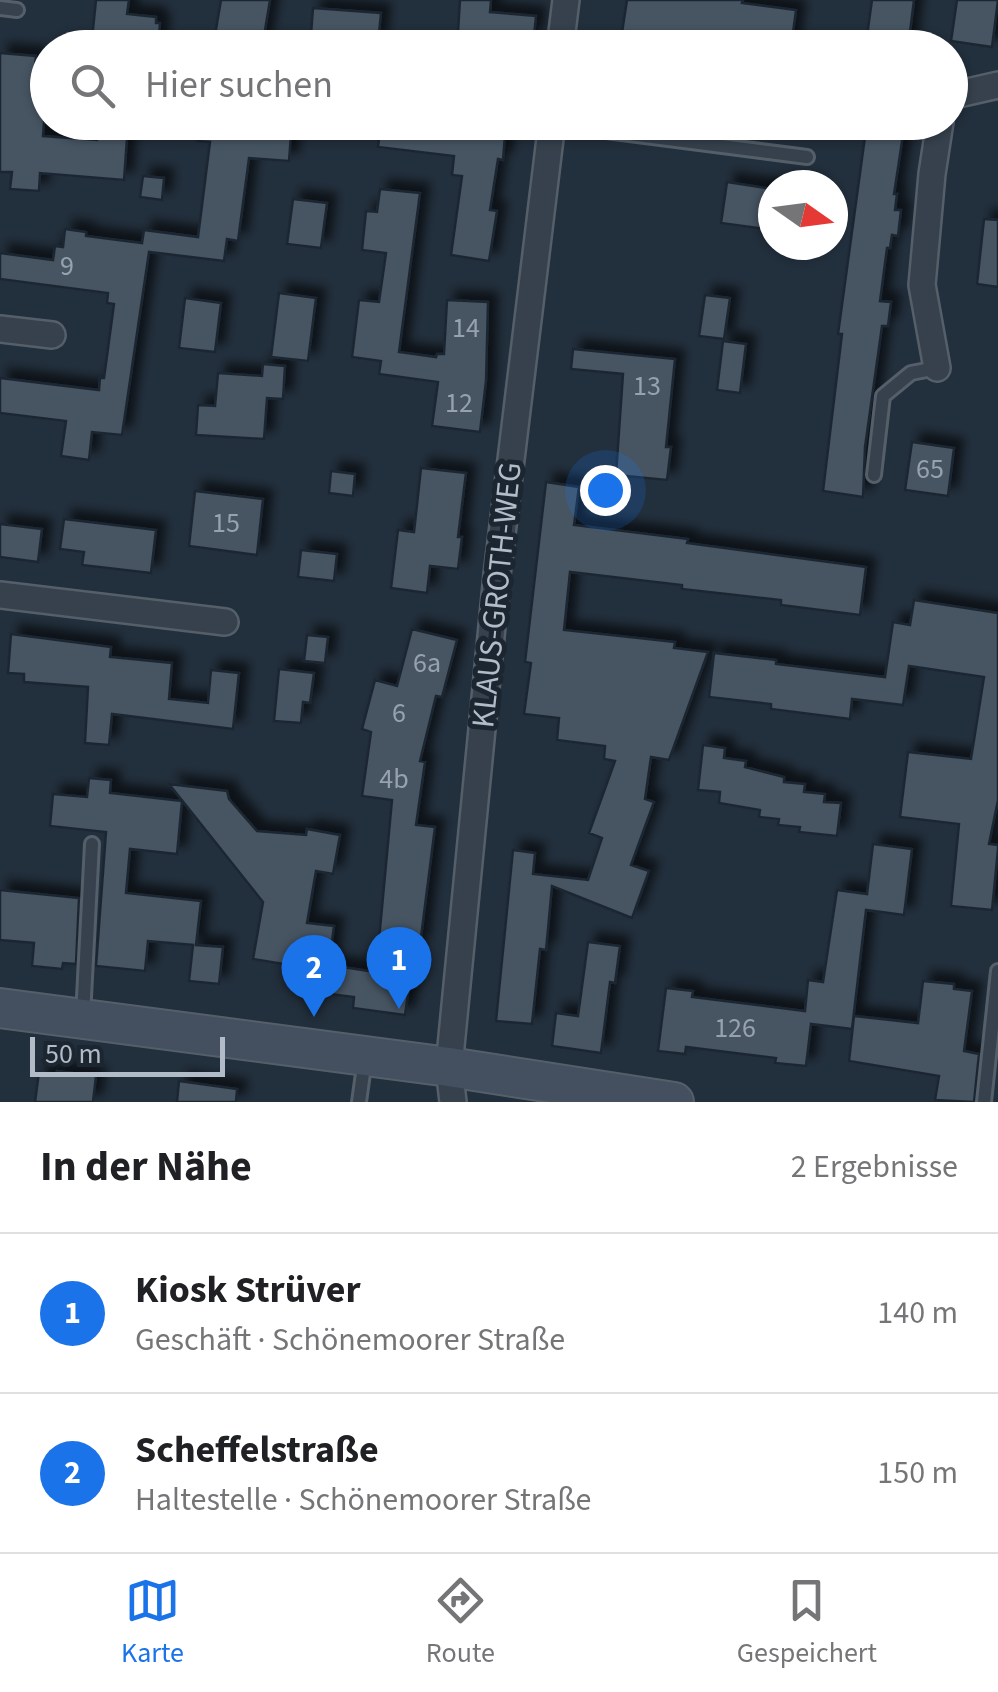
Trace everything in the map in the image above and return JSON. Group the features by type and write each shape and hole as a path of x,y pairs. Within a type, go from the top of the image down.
{"street":[{"path":"562,30 566,0"},
{"path":"968,92 998,85"},
{"name":"KLAUS-GROTH-WEG","path":"451,1085 498,575 550,140"},
{"path":"937,140 922,285 937,368"},
{"path":"0,329 52,335"},
{"path":"0,595 225,622"},
{"path":"0,1008 366,1056 451,1085 652,1101"}],"lane":[{"path":"0,8 17,10"},
{"path":"675,140 806,158"},
{"path":"874,475 882,396 912,373 937,368"},
{"path":"82,1018 92,844"},
{"path":"984,1102 998,971"},
{"path":"359,1102 366,1056"}],"building":[{"path":"96,0 129,0 127,14 156,17 156,23 160,23 159,30 93,30"},
{"path":"221,0 270,0 265,30 216,30"},
{"path":"460,0 491,0 490,12 536,16 535,30 458,30"},
{"path":"627,0 743,0 742,3 796,10 793,30 622,30"},
{"path":"872,0 914,0 910,30 868,30"},
{"path":"957,0 998,0 992,47 968,43 968,30 953,30"},
{"path":"313,8 381,13 379,30 311,30"},
{"path":"0,53 30,56 30,140 127,140 124,180 40,173 39,191 10,189 12,172 0,172"},
{"path":"291,140 289,161 249,158 238,241 227,239 224,261 149,252 122,435 92,432 89,460 61,456 66,421 0,413 0,378 99,390 114,304 107,303 108,293 0,279 0,253 53,260 55,246 63,247 65,229 86,232 86,236 142,243 144,230 198,237 210,142 197,141"},
{"path":"379,140 505,140 490,210 497,211 489,261 451,255 462,176 452,175 454,156 378,147"},
{"path":"865,140 902,140 894,194 895,210 901,210 898,236 892,235 887,248 880,301 891,302 888,326 882,326 865,447 863,497 823,491 842,334 838,334"},
{"path":"143,176 164,178 162,200 140,197"},
{"path":"727,182 758,187 758,228 721,223"},
{"path":"380,189 420,193 399,352 436,357 444,354 447,300 488,302 480,432 432,426 438,382 379,374 381,361 352,357 359,300 379,302 386,253 362,250 366,211 377,212"},
{"path":"293,199 327,203 321,248 287,244"},
{"path":"984,219 998,220 998,287 977,284"},
{"path":"279,293 316,298 308,361 271,357"},
{"path":"705,295 730,298 724,339 699,336"},
{"path":"185,298 221,303 215,352 179,348"},
{"path":"723,341 746,344 740,393 717,390"},
{"path":"573,349 675,359 666,447 671,447 667,480 616,475 623,374 571,369"},
{"path":"263,364 285,366 283,399 267,398 264,439 196,435 198,405 215,406 218,373 262,376"},
{"path":"912,442 954,448 948,496 905,490"},
{"path":"421,468 466,473 458,569 430,566 427,593 391,588 398,530 414,532"},
{"path":"331,471 355,474 353,496 329,493"},
{"path":"546,482 579,487 574,525 866,567 860,615 781,605 781,600 682,589 682,585 570,572 564,630 675,642 674,648 708,652 669,760 651,757 645,799 654,802 631,865 649,871 632,918 552,886 546,950 540,949 532,1024 496,1021 513,850 535,853 533,874 588,880 602,838 589,833 615,761 604,759 605,746 557,740 559,718 524,714 531,663 525,662"},
{"path":"195,491 263,499 257,555 189,546"},
{"path":"64,519 156,530 151,573 82,565 84,552 60,549"},
{"path":"0,524 42,529 38,562 0,557"},
{"path":"301,550 337,554 334,581 298,577"},
{"path":"914,600 998,613 998,800 989,844 998,845 998,849 992,910 951,906 959,824 900,817 908,752 971,759 984,677 909,666 903,705 852,699 850,719 709,697 714,653 885,677 893,622 910,625"},
{"path":"412,629 457,640 442,697 436,696 420,761 425,762 416,825 435,827 420,945 415,945 405,1015 353,1008 354,997 299,990 302,967 253,959 263,902 169,784 227,791 229,799 257,831 306,835 307,829 340,835 333,874 316,871 307,923 334,926 329,965 376,972 392,800 362,796 371,732 362,729 375,680 397,686"},
{"path":"11,634 111,647 110,657 172,663 169,699 208,703 211,670 239,673 233,729 112,714 109,745 85,743 88,687 24,682 24,674 8,673"},
{"path":"307,635 328,637 325,663 304,661"},
{"path":"279,669 314,673 310,703 303,702 301,723 274,721"},
{"path":"703,745 725,748 724,758 746,761 745,767 784,777 784,782 805,784 804,792 825,794 824,802 841,803 837,836 799,832 800,827 778,825 779,819 759,817 760,810 719,803 720,792 698,790"},
{"path":"89,778 111,780 110,793 182,801 177,854 130,849 126,893 201,901 196,945 223,947 219,984 189,981 193,945 148,941 145,971 96,966 106,832 50,826 53,794 87,797"},
{"path":"873,844 912,849 904,915 866,910 852,1029 811,1024 806,1066 775,1063 776,1058 686,1047 685,1054 658,1051 666,988 693,991 692,997 805,1011 808,980 823,982 837,890 867,894"},
{"path":"0,890 79,898 76,964 63,963 62,969 32,966 34,943 0,940"},
{"path":"588,942 620,946 615,983 610,982 601,1053 552,1046 556,1013 578,1016"},
{"path":"923,981 954,984 954,989 972,991 964,1051 979,1054 974,1102 935,1100 939,1076 849,1061 854,1016 918,1023"},
{"path":"57,1071 96,1076 93,1102 35,1102 39,1072 56,1075"},
{"path":"179,1081 237,1089 236,1102 177,1102"}],"place":[{"name":"Kiosk Strüver","path":"399,1009"},
{"name":"Scheffelstraße","path":"314,1017"}]}
